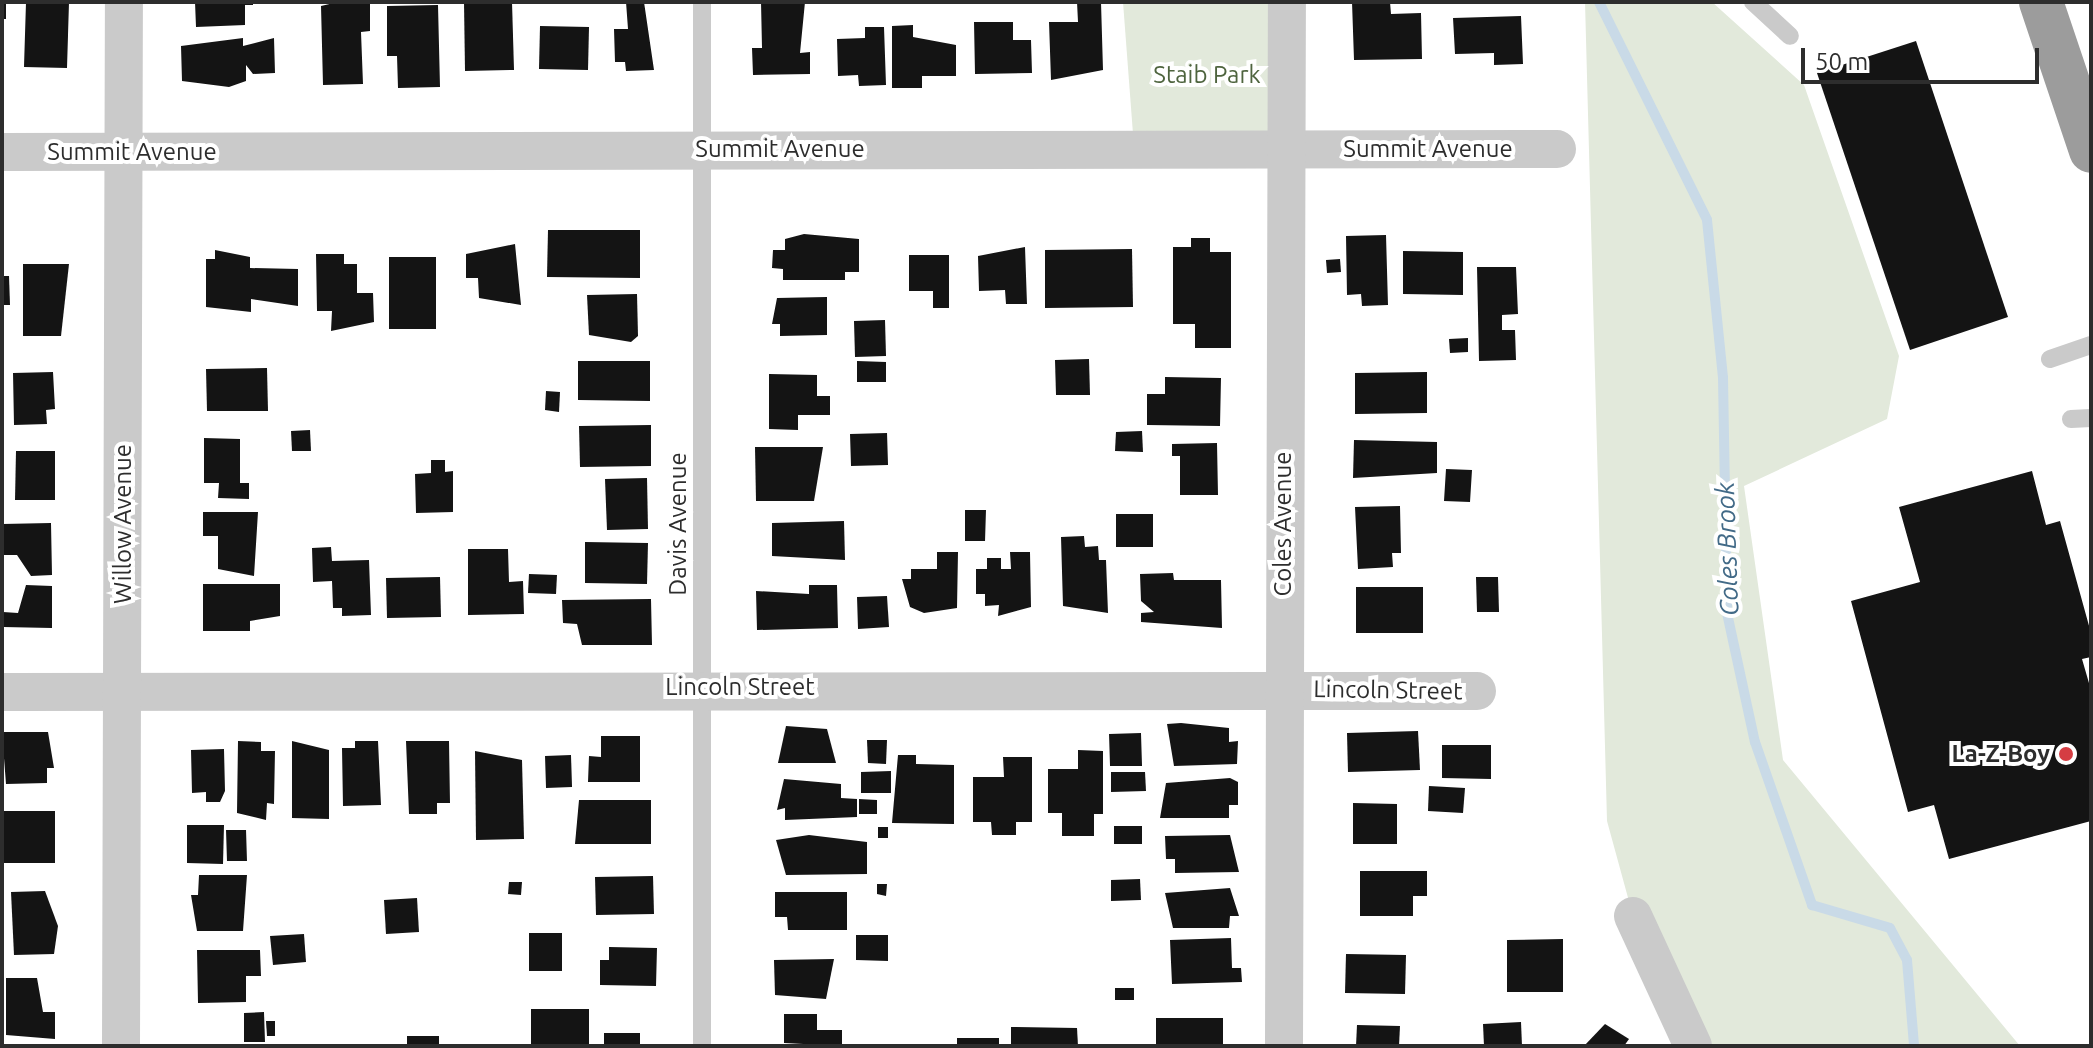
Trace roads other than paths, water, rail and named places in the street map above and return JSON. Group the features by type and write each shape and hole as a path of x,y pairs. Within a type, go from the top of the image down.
{"highway":[{"path":"2041,2 2091,151"}],"street":[{"name":"Willow Avenue","path":"121,1046 124,2"},
{"name":"Coles Avenue","path":"1284,1046 1282,688 1287,2"},
{"name":"Summit Avenue","path":"2,152 1557,149"},
{"name":"Lincoln Street","path":"2,692 702,686 1477,691"},
{"path":"1633,916 1693,1046"}],"lane":[{"name":"Davis Avenue","path":"702,2 702,1046"},
{"path":"1753,2 1790,36"},
{"path":"2050,359 2091,345"},
{"path":"2071,419 2091,418"}],"waterway":[{"name":"Coles Brook","path":"1599,2 1707,220 1723,378 1727,613 1755,742 1812,905 1890,928 1907,960 1914,1046"}],"place":[{"name":"La-Z-Boy","path":"2066,754"}],"park label":[{"name":"Staib Park","path":"1207,75"}]}
